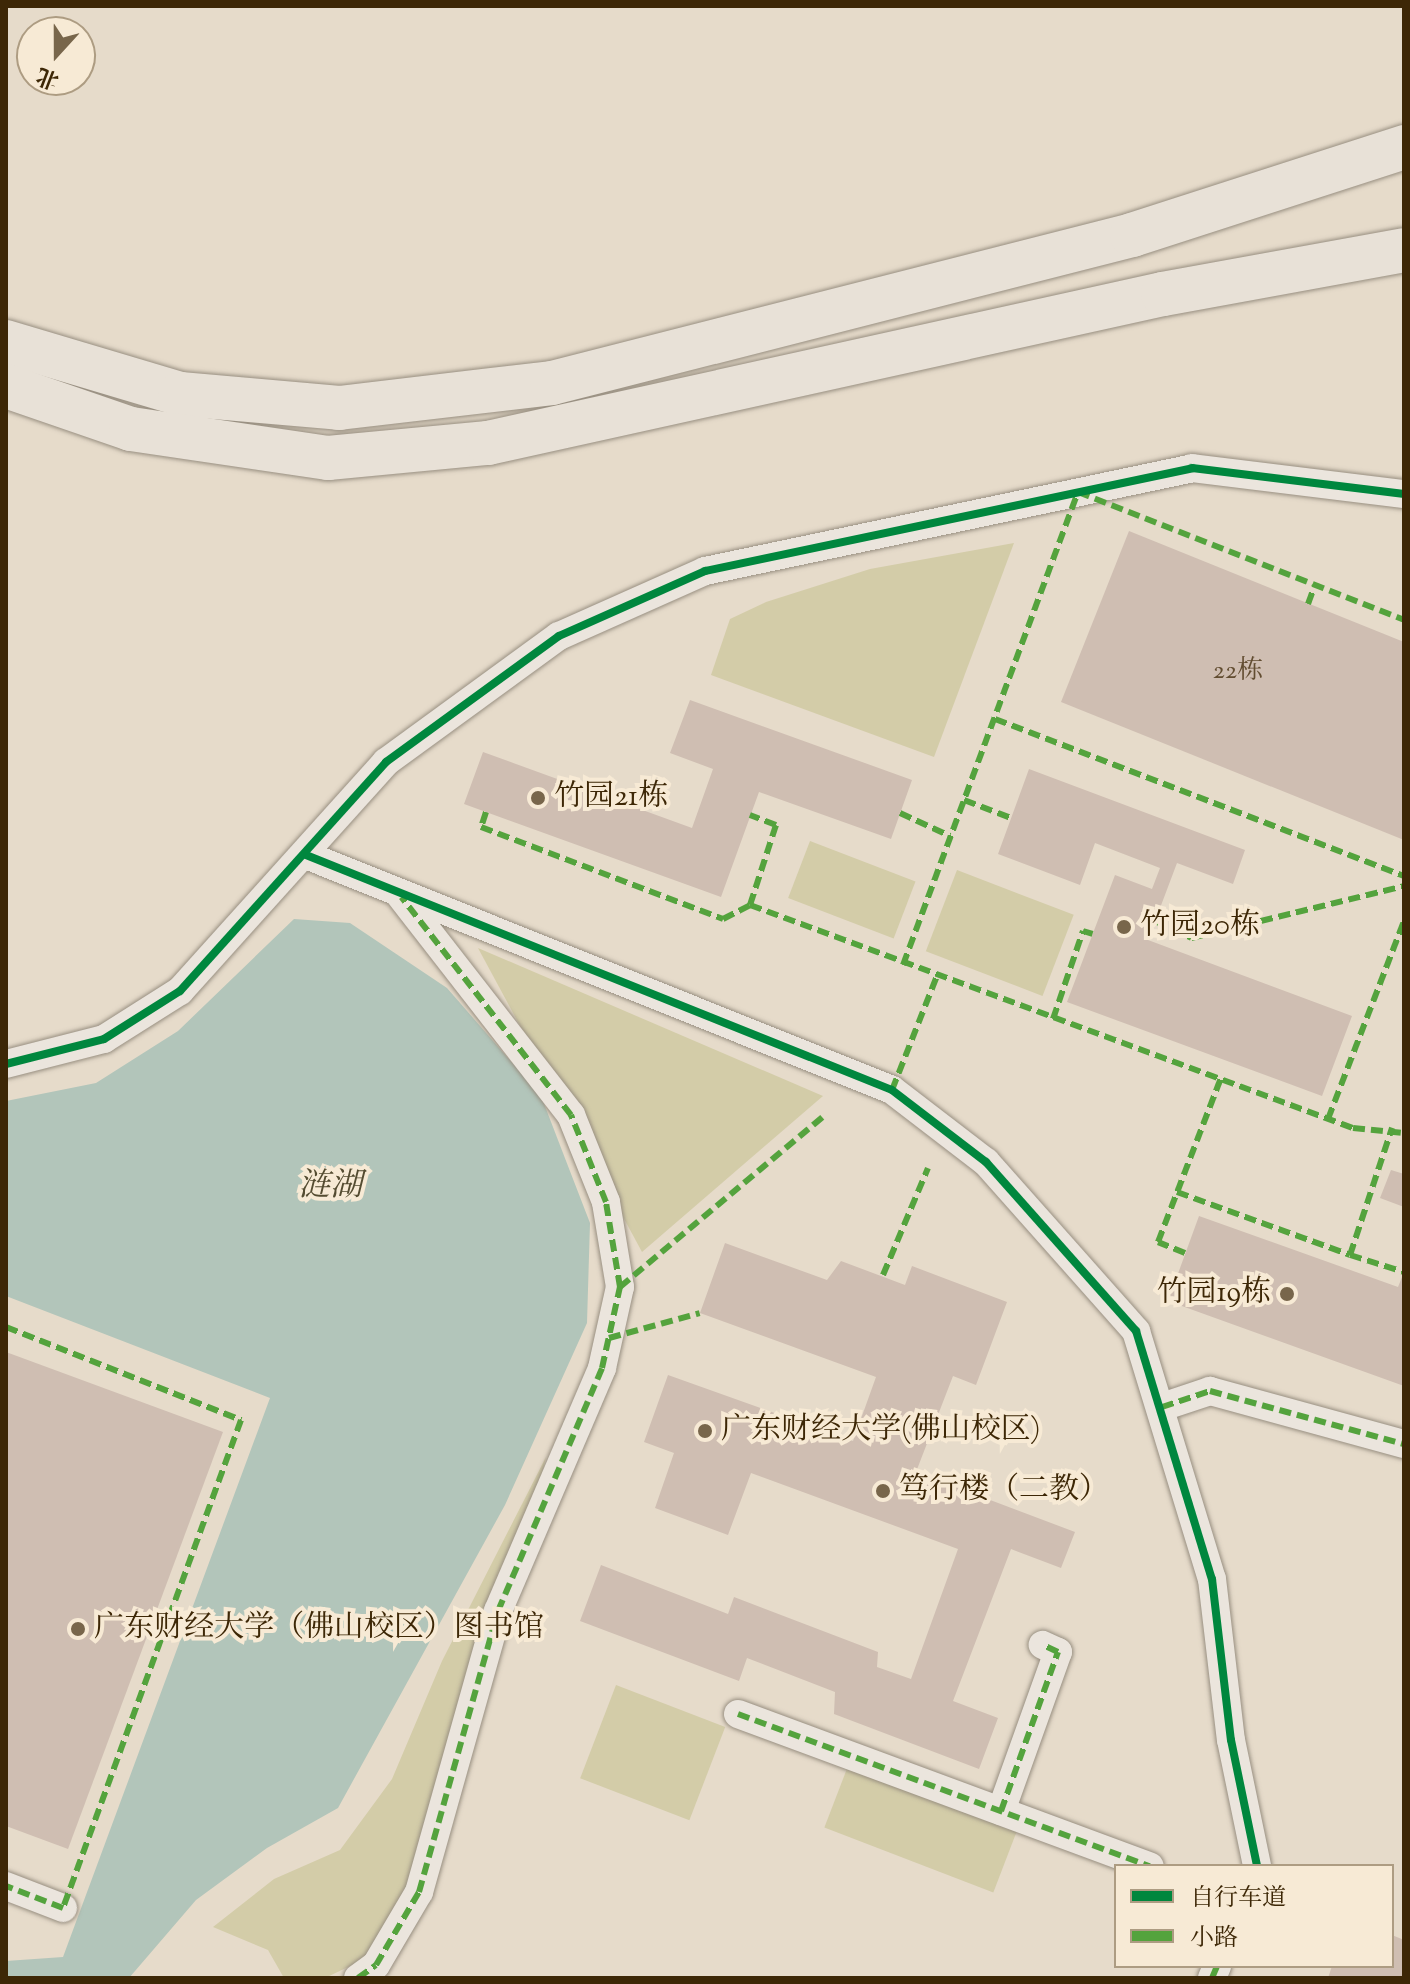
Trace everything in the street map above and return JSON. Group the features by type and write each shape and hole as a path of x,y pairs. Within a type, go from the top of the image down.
{"highway":[{"path":"6,342 180,394 339,408 552,383 1132,235 1404,147"},
{"path":"6,386 131,429 328,458 488,443 1163,294 1404,250"}],"street":[{"path":"6,1064 104,1039 180,991 306,855 386,762 559,636 705,571 1192,468 1404,494"},
{"path":"306,855 892,1090 986,1162 1079,1263 1136,1331 1162,1407 1212,1579 1231,1740 1257,1864"},
{"path":"358,1978 376,1965 419,1892 498,1611 602,1368 620,1287 606,1202 571,1115 398,894"},
{"path":"1162,1407 1210,1391 1404,1444"},
{"path":"1001,1811 1058,1652 1043,1645"},
{"path":"738,1714 1145,1864"},
{"path":"6,1886 63,1908"}],"shaded area":[{"path":"1014,543 934,757 711,675 730,619 766,602 870,569"},
{"path":"810,841 915,881 894,938 788,898"},
{"path":"957,870 1074,915 1043,996 926,951"},
{"path":"478,948 823,1096 642,1252"},
{"path":"546,1457 534,1509 412,1878 369,1957 325,1978 284,1978 268,1950 213,1927 274,1879 340,1850 392,1779 442,1661"},
{"path":"616,1685 725,1727 689,1820 580,1778"},
{"path":"848,1766 1017,1831 993,1892 824,1828"}],"water":[{"name":"涟湖","path":"294,919 350,923 447,988 541,1096 590,1223 587,1323 505,1505 338,1808 267,1848 196,1900 129,1978 6,1978 6,1961 63,1957 270,1398 6,1296 6,1101 96,1083 178,1031"}],"building":[{"path":"1129,531 1404,642 1404,840 1061,702"},
{"name":"竹园21栋","path":"690,700 912,780 891,839 759,792 721,897 464,804 483,752 692,828 713,769 670,753"},
{"name":"竹园20栋","path":"1029,769 1245,850 1233,884 1177,863 1148,940 1352,1016 1322,1096 1067,1002 1115,875 1152,889 1160,868 1095,843 1080,885 998,854"},
{"path":"1391,1170 1404,1174 1404,1207 1380,1198"},
{"name":"竹园19栋","path":"1199,1216 1398,1287 1404,1272 1404,1386 1168,1301"},
{"name":"笃行楼（二教）","path":"725,1243 827,1280 841,1261 905,1285 912,1266 1007,1302 976,1385 953,1376 916,1472 1075,1532 1061,1568 1011,1549 953,1701 998,1718 979,1769 834,1714 835,1692 747,1658 739,1681 580,1621 601,1565 728,1614 734,1597 878,1652 877,1667 911,1679 958,1549 751,1473 728,1535 655,1508 674,1453 644,1442 668,1375 853,1441 876,1377 700,1313"},
{"name":"广东财经大学（佛山校区）图书馆","path":"6,1352 223,1432 68,1849 6,1826"},
{"path":"1394,1936 1404,1940 1404,1978 1328,1978 1331,1968 1394,1968"}],"marked path":[{"path":"903,965 1078,492 1404,620"},
{"path":"1308,604 1315,585"},
{"path":"995,719 1404,876"},
{"path":"964,800 1011,818"},
{"path":"486,812 481,827 723,919 750,905 1353,1128 1404,1133"},
{"path":"900,813 950,836"},
{"path":"750,815 776,825 750,905"},
{"path":"1155,921 1191,938 1404,886"},
{"path":"358,1978 376,1965 419,1892 498,1611 602,1368 620,1287 606,1202 571,1115 401,897"},
{"path":"1328,1119 1404,921"},
{"path":"1053,1019 1083,931 1093,934"},
{"path":"892,1090 937,976"},
{"path":"1185,1253 1158,1242 1221,1078"},
{"path":"620,1287 826,1114"},
{"path":"1177,1192 1350,1255 1392,1128"},
{"path":"883,1275 928,1168"},
{"path":"1350,1255 1404,1272"},
{"path":"609,1338 700,1313"},
{"path":"6,1327 241,1420 63,1908 6,1886"},
{"path":"1162,1407 1210,1391 1404,1444"},
{"path":"1001,1811 1058,1652 1043,1645"},
{"path":"738,1714 1145,1864"},
{"path":"1212,1978 1216,1968"}],"cycle path":[{"path":"6,1064 104,1039 180,991 386,762 559,636 705,571 1192,468 1404,494"},
{"path":"306,855 892,1090 986,1162 1136,1331 1212,1579 1231,1740 1257,1864"}],"place":[{"name":"竹园21栋","path":"538,798"},
{"name":"竹园20栋","path":"1124,927"},
{"name":"竹园19栋","path":"1287,1294"},
{"name":"广东财经大学(佛山校区)","path":"705,1431"},
{"name":"笃行楼（二教）","path":"883,1491"},
{"name":"广东财经大学（佛山校区）图书馆","path":"78,1629"}]}
